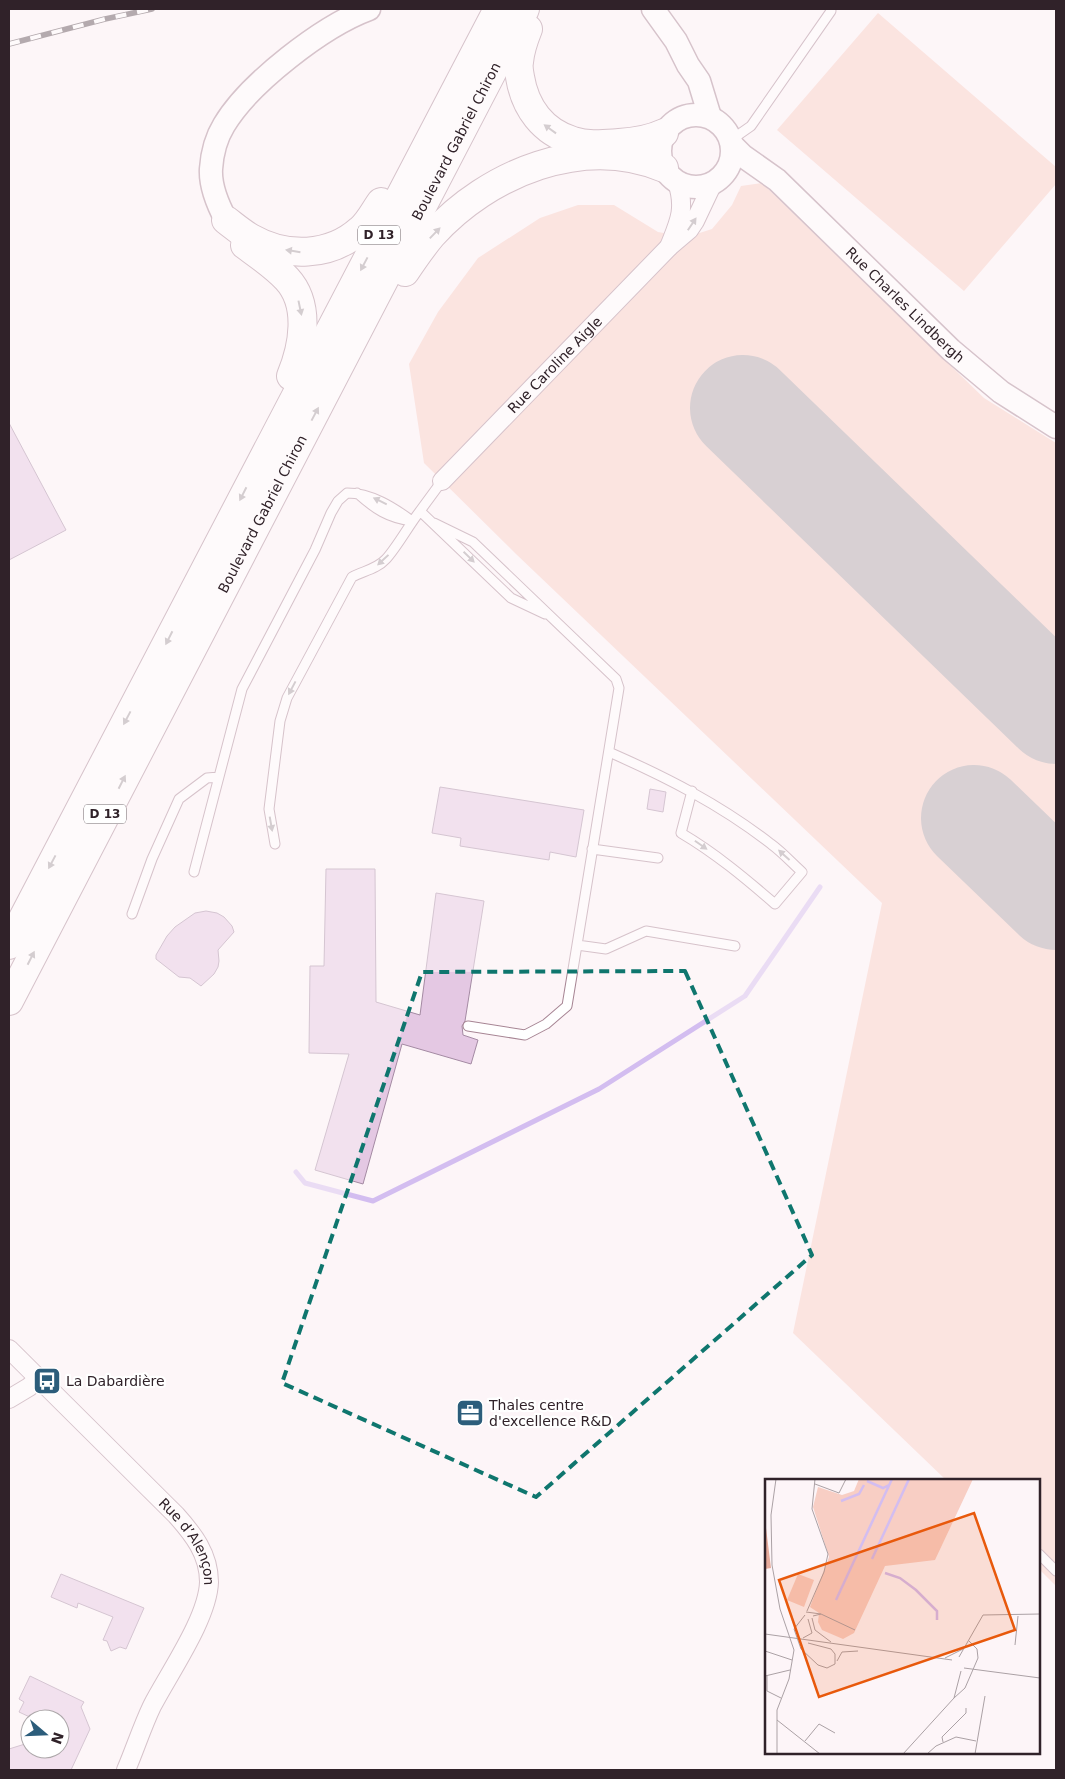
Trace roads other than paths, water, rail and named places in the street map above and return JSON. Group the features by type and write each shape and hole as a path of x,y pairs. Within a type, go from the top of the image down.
{"main road":[{"path":"516,17 522,47 518,64 522,87 529,108 542,124 574,142 587,144 640,141 654,138 674,124"},
{"name":"Boulevard Gabriel Chiron","path":"10,939 471,60 516,17"},
{"name":"Boulevard Gabriel Chiron","path":"9,1001 202,627 354,341 516,17"},
{"path":"226,220 252,238 268,245 305,253 325,250 361,229 382,200 439,102 471,60"},
{"path":"354,341 370,329 418,252 432,235 475,197 506,179 556,159 578,156 623,157 642,160 670,175"},
{"path":"226,220 245,245 271,264 289,281 299,300 302,317 303,334 297,361 273,418 266,451"}],"street":[{"path":"226,220 216,200 211,171 215,146 224,125 263,79 334,25 369,9"},
{"path":"653,9 676,41 688,65 699,81 710,117"},
{"path":"688,65 689,100 660,144 660,157 670,175 694,187 704,186 719,178 751,170 764,171"},
{"path":"674,124 698,114 719,122 726,130 731,142 732,155 730,165 719,178"},
{"name":"Rue Charles Lindbergh","path":"731,142 743,156 776,180 951,350 1001,392 1056,427"},
{"name":"Rue Caroline Aigle","path":"669,247 681,218 681,201 670,175"},
{"name":"Rue Caroline Aigle","path":"442,481 669,247 689,230 719,178"},
{"name":"Rue d’Alençon","path":"9,1349 176,1515 195,1537 206,1564 209,1581 206,1601 198,1622 152,1708 126,1770"},
{"path":"9,1399 38,1379"}],"lane":[{"path":"731,142 751,126 831,11"},
{"path":"275,844 269,803 280,721 288,698 352,577 373,568 386,559 442,481"},
{"path":"194,872 242,689 338,501 347,493 357,493 372,506 396,519 412,521"},
{"path":"420,511 512,598 552,617"},
{"path":"434,523 474,542 616,679 619,688 567,1006 546,1024 525,1035 468,1026"},
{"path":"609,752 658,773 705,799 772,844 802,872 776,904 734,868 681,833 692,792"},
{"path":"132,914 152,859 179,799 207,778 219,778"},
{"path":"592,849 658,858"},
{"path":"577,946 606,949 646,931 735,946"},
{"path":"1040,1555 1056,1571"}],"waterway":[{"path":"296,1172 305,1183 373,1201 599,1089 745,996 820,887"}],"railway":[{"path":"9,44 152,9"}],"place":[{"name":"La Dabardière","path":"47,1381"},
{"name":"Thales centre d'excellence R&D","path":"470,1413"}]}
